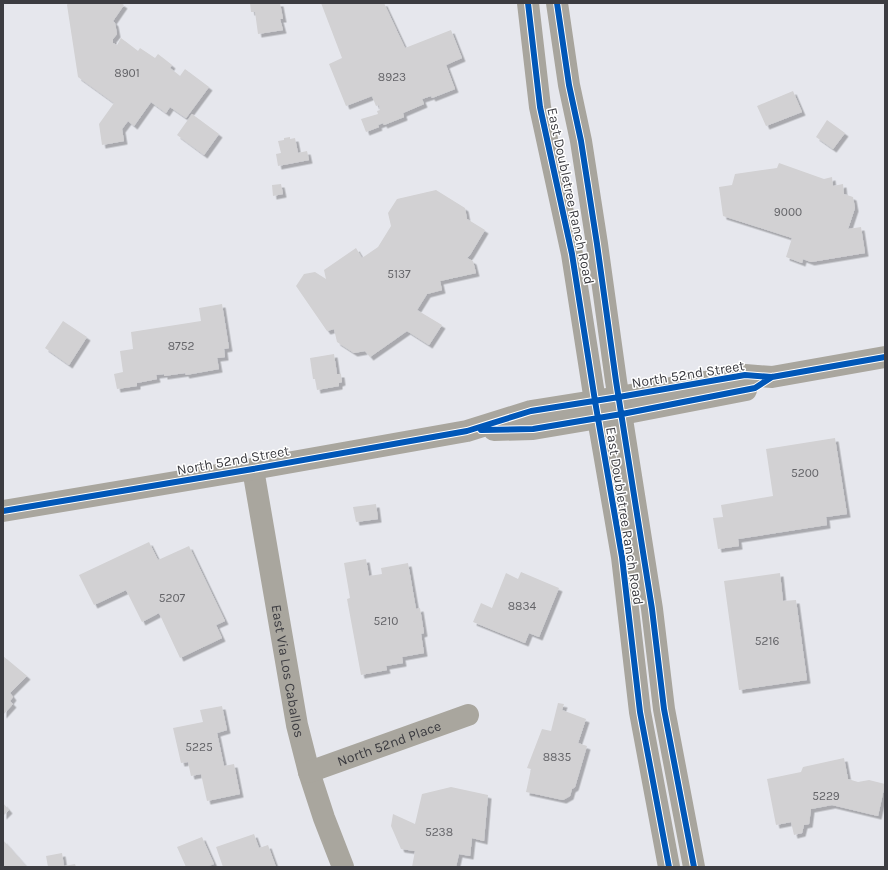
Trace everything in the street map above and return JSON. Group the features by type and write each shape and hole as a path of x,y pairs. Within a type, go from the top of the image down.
{"main road":[{"name":"East Doubletree Ranch Road","path":"528,3 540,107 572,254 596,409 622,557 640,712 669,867"},
{"name":"East Doubletree Ranch Road","path":"557,3 583,155 652,609 664,709 694,867"},
{"path":"552,160 583,155"},
{"path":"640,712 664,709"}],"street":[{"name":"North 52nd Street","path":"3,511 467,431 531,411 596,409 755,388 772,377 885,357"},
{"name":"East Via Los Caballos","path":"253,469 297,725 309,772 324,818 343,867"},
{"name":"North 52nd Place","path":"309,772 468,715"}],"building":[{"path":"68,3 121,3 124,5 113,21 115,23 117,34 113,39 113,43 117,45 121,38 138,51 140,48 155,58 158,54 172,65 170,68 180,76 185,69 209,87 186,118 170,107 166,113 151,102 134,126 128,121 122,129 124,141 102,145 99,124 114,103 78,77 67,5"},
{"path":"250,3 280,3 283,19 280,19 283,30 258,34 255,12 251,12"},
{"path":"321,3 384,3 405,48 451,30 462,58 446,65 455,89 432,98 431,96 422,99 424,104 403,113 404,117 384,125 383,123 378,125 379,127 366,132 361,119 378,114 377,111 380,110 379,105 376,106 372,96 346,106 329,64 342,58"},
{"path":"793,91 802,112 766,126 757,106"},
{"path":"192,114 219,134 204,155 177,135"},
{"path":"827,120 845,133 833,149 816,137"},
{"path":"290,137 290,139 295,138 298,153 307,151 309,160 278,166 276,154 281,153 278,141"},
{"path":"779,163 824,179 832,177 833,186 843,184 844,194 853,197 855,208 848,229 861,227 865,253 811,262 803,259 802,263 786,257 792,238 723,216 719,187 732,185 735,174 777,168"},
{"path":"281,184 283,194 273,196 272,185"},
{"path":"436,190 465,208 467,219 485,230 467,258 473,261 476,273 440,281 442,290 427,294 417,310 442,325 429,345 407,331 370,357 365,351 354,353 337,342 334,329 327,331 296,286 304,274 315,272 326,279 324,270 356,248 362,258 378,247 391,226 388,213 397,199"},
{"path":"222,304 229,348 224,349 225,357 217,358 219,369 186,375 185,373 164,376 164,374 156,375 157,379 137,383 137,386 117,389 114,374 123,372 120,351 133,349 131,332 201,321 199,308"},
{"path":"63,321 87,337 69,365 45,348"},
{"path":"334,354 337,374 341,374 342,382 339,383 339,386 317,390 315,379 313,379 310,358"},
{"path":"835,438 847,514 826,517 827,525 738,539 739,546 718,549 713,518 723,517 721,505 773,496 766,449"},
{"path":"376,504 378,519 356,522 353,507"},
{"path":"149,542 158,560 189,546 225,621 216,625 222,638 180,658 159,613 142,622 126,590 94,605 79,575"},
{"path":"366,559 369,576 382,574 381,568 408,563 416,609 420,608 424,633 421,634 424,653 402,657 403,663 386,666 387,670 361,675 347,599 350,598 344,563"},
{"path":"521,572 559,588 539,637 529,633 525,643 473,622 481,603 492,608 506,573 518,579"},
{"path":"780,573 783,601 796,600 807,680 739,690 724,581"},
{"path":"3,656 27,676 10,693 13,697 10,701 13,704 3,715"},
{"path":"558,703 564,704 562,710 586,719 578,743 587,746 575,787 572,789 570,796 563,800 526,792 531,769 527,768 542,729 551,731"},
{"path":"222,706 227,730 217,733 224,766 234,764 240,794 207,801 201,774 191,776 188,762 181,763 173,728 203,722 200,710"},
{"path":"844,758 848,779 858,782 869,780 885,784 878,816 832,805 811,809 809,824 804,825 802,833 794,835 791,822 776,825 767,779 801,772 803,767"},
{"path":"451,787 488,795 484,841 472,838 470,856 459,854 456,867 412,867 415,851 401,849 391,826 393,814 415,824 422,794"},
{"path":"3,803 9,810 3,816"},
{"path":"254,834 259,848 268,845 276,867 223,867 216,847"},
{"path":"202,837 214,864 206,867 186,867 177,847"},
{"path":"3,840 27,867 3,867"},
{"path":"62,853 64,866 75,864 76,867 48,867 46,856"}],"cycle path":[{"path":"528,3 540,107 572,254 595,401 622,557 640,712 669,867"},
{"path":"557,3 569,85 581,141 597,244 616,381 652,609 664,709 694,867"},
{"path":"3,511 467,431 531,411 745,375 772,377 885,357"},
{"path":"481,430 533,429 622,414 755,388 772,377"}]}
